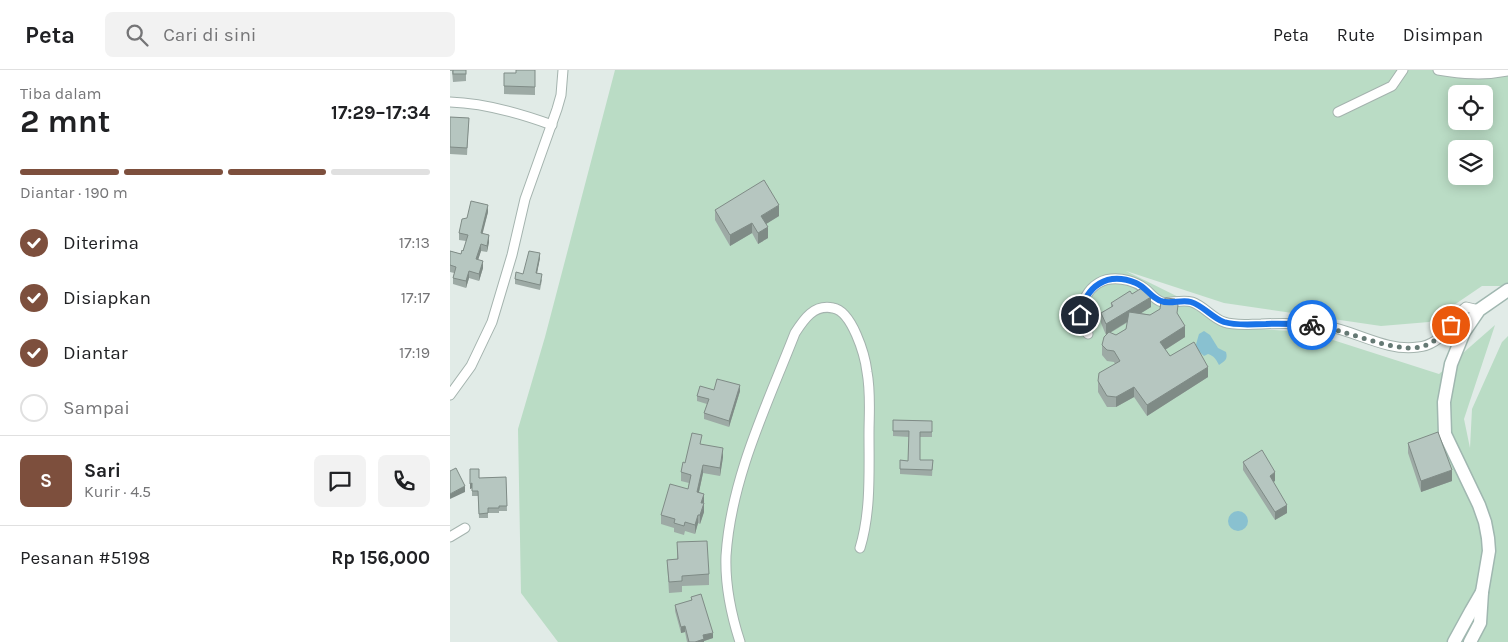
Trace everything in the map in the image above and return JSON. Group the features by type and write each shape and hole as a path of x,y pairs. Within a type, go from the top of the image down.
{"street":[{"path":"450,395 471,366 492,322 512,255 524,199 561,95 563,70"},
{"path":"1338,112 1392,86 1403,70"},
{"path":"1438,70 1462,74 1508,71"},
{"path":"450,102 490,107 552,124"},
{"path":"1088,334 1084,329 1080,315 1083,303 1088,293 1097,284 1109,279 1136,283 1162,302 1186,301 1194,303 1223,322 1241,324 1292,323 1326,326 1385,344 1408,348 1419,347 1439,338 1461,310 1466,307 1479,310"},
{"path":"1470,642 1480,622 1482,592 1489,551 1485,522 1445,434 1443,420 1444,402 1456,347 1464,332 1479,310 1508,290"},
{"path":"740,642 729,599 726,568 732,510 746,458 795,333 808,315 822,307 838,309 844,314 861,349 867,372 869,399 868,501 865,532 860,548"},
{"path":"450,537 465,528"},
{"path":"1454,642 1482,592"}],"green space":[{"path":"615,70 1508,70 1508,289 1504,286 1482,286 1429,322 1381,326 1224,303 1126,271 1241,328 1308,332 1439,374 1495,325 1464,419 1470,448 1472,409 1502,342 1508,336 1508,642 558,642 521,593 518,429 545,337"}],"water":[{"path":"1204,331 1210,335 1218,348 1226,352 1226,360 1219,365 1216,359 1208,354 1204,356 1195,348 1199,334"},
{"path":"1238,511 1245,514 1248,521 1245,528 1238,531 1231,528 1228,521 1231,514"}],"building":[{"path":"453,70 466,70 466,74 453,74"},
{"path":"516,70 535,70 535,87 504,86 504,73 516,73"},
{"path":"450,117 469,118 467,148 450,147"},
{"path":"764,180 779,205 761,216 768,227 758,233 752,223 730,235 715,210"},
{"path":"471,201 488,205 481,233 489,235 487,246 481,244 476,259 483,261 479,274 469,271 466,281 453,278 456,267 450,265 450,251 461,254 463,251 468,235 459,233 462,219 467,218"},
{"path":"529,251 540,253 536,273 542,274 540,285 515,279 516,272 523,274"},
{"path":"1145,286 1151,297 1106,324 1101,313 1113,306 1111,303 1130,291 1132,294"},
{"path":"1166,298 1175,299 1178,305 1177,313 1185,326 1160,342 1170,356 1194,342 1208,367 1147,405 1134,387 1116,397 1107,396 1098,381 1099,373 1120,361 1114,351 1107,350 1102,345 1104,337 1109,332 1116,335 1126,329 1129,312 1150,315 1160,309 1161,301"},
{"path":"717,379 740,385 729,421 704,413 709,399 697,396 700,386 714,390"},
{"path":"893,420 932,421 932,432 920,432 920,460 933,460 932,470 900,469 900,460 908,461 909,431 893,431"},
{"path":"1438,432 1452,470 1421,481 1408,443"},
{"path":"692,433 702,435 700,444 723,448 720,468 703,465 697,492 704,494 701,503 704,503 695,525 685,522 684,526 674,523 675,519 661,515 670,484 688,489 691,475 681,472"},
{"path":"1262,450 1275,472 1270,476 1287,505 1275,512 1243,462"},
{"path":"456,468 465,486 450,494 450,471"},
{"path":"470,469 479,469 479,478 506,477 507,506 488,508 488,513 479,514 478,491 472,491"},
{"path":"707,541 709,574 682,576 682,581 669,582 667,560 678,559 677,542"},
{"path":"701,594 713,633 703,635 704,639 689,642 685,626 681,627 675,605 692,600 691,597"}],"way so far":[{"path":"1312,325 1326,326 1385,344 1408,348 1434,342 1451,325"}],"route":[{"path":"1080,315 1088,293 1097,284 1109,279 1119,279 1136,283 1162,302 1186,301 1194,303 1223,322 1312,325"}]}
